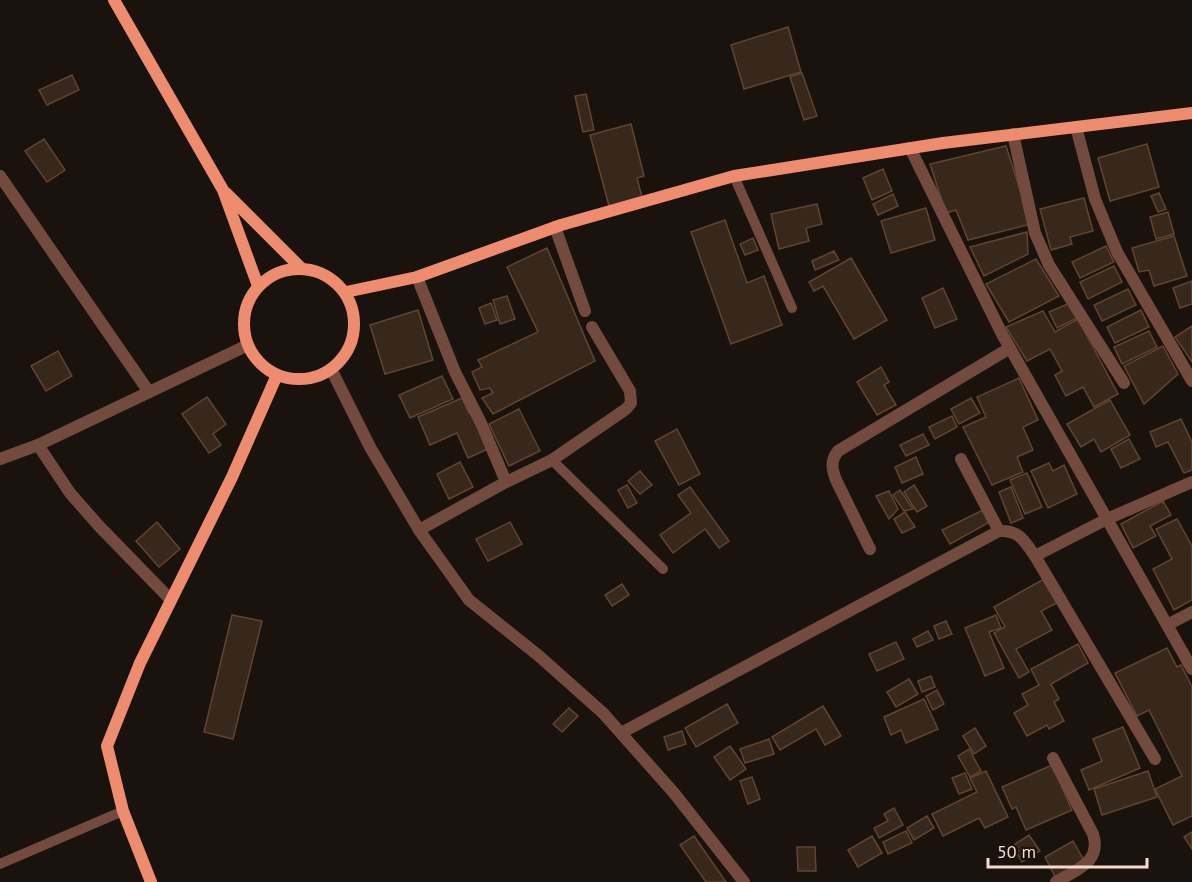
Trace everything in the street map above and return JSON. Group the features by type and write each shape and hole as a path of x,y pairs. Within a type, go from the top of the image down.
{"street":[{"path":"114,0 223,190 258,286"},
{"path":"346,292 417,278 555,227 734,176 910,148 1192,112"},
{"path":"1076,127 1095,200 1117,252 1192,381"},
{"path":"1013,134 1035,233 1049,266 1124,383"},
{"path":"910,148 1010,348 1192,669"},
{"path":"0,177 149,392"},
{"path":"223,190 301,268"},
{"path":"555,227 585,311"},
{"path":"301,268 318,271 335,281 346,292 354,310 355,329 350,348 331,369 319,376 300,380 277,375 264,368 251,353 244,336 243,316 249,298 258,286 273,274 301,268"},
{"path":"417,278 455,372 481,423 506,482"},
{"path":"419,530 506,482 552,460 626,409 631,403 630,391 592,327"},
{"path":"0,459 38,445 248,345"},
{"path":"870,549 836,480 832,469 833,458 838,451 1010,348"},
{"path":"331,369 370,447 419,530 469,600 539,656 603,713 674,793 744,882"},
{"path":"151,882 123,812 107,746 140,663 232,477 277,375"},
{"path":"38,445 70,493 171,600"},
{"path":"961,459 999,531"},
{"path":"1035,556 1107,519 1192,482"},
{"path":"621,733 999,531 1015,532 1035,556 1155,759"},
{"path":"1167,625 1192,612"},
{"path":"1053,758 1097,844 1095,854 1087,863 1056,882"}],"lane":[{"path":"734,176 792,308"},
{"path":"552,460 663,569"},
{"path":"0,864 123,812"}],"building":[{"path":"788,27 801,72 744,89 731,45"},
{"path":"802,73 817,116 804,120 790,77"},
{"path":"72,75 79,90 47,105 39,90"},
{"path":"586,94 594,130 583,132 575,96"},
{"path":"631,124 644,176 637,178 642,197 609,206 590,135"},
{"path":"44,139 65,170 47,182 25,151"},
{"path":"1147,144 1159,187 1110,201 1098,158"},
{"path":"1006,146 1031,224 968,240 956,210 946,213 930,164"},
{"path":"883,169 892,191 872,200 863,178"},
{"path":"1159,193 1166,209 1158,212 1151,196"},
{"path":"893,194 898,206 878,215 873,204"},
{"path":"1084,198 1093,231 1070,237 1072,244 1051,250 1040,209"},
{"path":"817,204 822,224 806,228 809,241 779,249 771,214"},
{"path":"926,208 935,240 891,253 881,221"},
{"path":"1168,212 1174,234 1156,239 1150,217"},
{"path":"725,220 747,283 764,276 782,325 731,344 691,232"},
{"path":"1027,232 1028,254 984,276 970,247"},
{"path":"1174,236 1187,276 1154,286 1149,270 1139,272 1132,248"},
{"path":"753,238 758,250 745,255 740,244"},
{"path":"1106,246 1114,262 1080,278 1072,262"},
{"path":"547,248 595,361 493,414 482,398 493,393 490,388 480,390 472,372 482,367 478,360 538,332 507,267"},
{"path":"834,251 839,260 815,270 812,261"},
{"path":"851,258 887,320 854,339 823,286 814,291 809,282"},
{"path":"1036,259 1059,296 1009,322 986,284"},
{"path":"1114,266 1122,282 1088,299 1080,282"},
{"path":"1192,281 1192,304 1180,308 1173,288"},
{"path":"943,288 957,319 935,328 922,298"},
{"path":"1128,289 1136,305 1102,321 1094,305"},
{"path":"507,296 515,319 500,324 493,300"},
{"path":"491,303 497,320 485,324 479,308"},
{"path":"1070,303 1077,318 1057,328 1049,312"},
{"path":"418,310 433,360 385,374 370,325"},
{"path":"1141,310 1149,327 1115,343 1107,327"},
{"path":"1043,311 1055,332 1078,319 1118,394 1094,407 1083,387 1066,396 1055,375 1062,371 1050,349 1027,361 1006,327"},
{"path":"1192,326 1192,362 1175,337"},
{"path":"1149,331 1157,347 1122,364 1114,347"},
{"path":"1163,346 1178,374 1144,404 1124,366"},
{"path":"58,351 72,376 46,391 31,366"},
{"path":"881,367 889,382 884,385 896,405 877,415 857,382"},
{"path":"442,376 453,399 410,418 399,395"},
{"path":"1019,378 1038,420 1023,427 1033,450 1017,457 1023,472 992,485 963,427 986,417 977,397"},
{"path":"207,397 226,424 213,434 221,445 209,453 182,414"},
{"path":"462,398 469,413 474,411 490,448 468,458 457,433 430,445 418,417"},
{"path":"971,398 980,413 959,424 951,409"},
{"path":"1110,400 1130,435 1101,452 1094,439 1081,447 1067,424"},
{"path":"519,409 540,451 509,466 489,424"},
{"path":"952,416 957,427 935,439 929,427"},
{"path":"1181,419 1192,442 1192,470 1184,473 1168,442 1156,447 1150,432"},
{"path":"677,429 700,474 679,485 655,441"},
{"path":"923,434 929,445 906,456 900,445"},
{"path":"1129,439 1140,459 1121,468 1111,449"},
{"path":"916,457 923,474 902,483 895,467"},
{"path":"460,462 473,487 449,499 437,474"},
{"path":"1049,463 1053,471 1064,465 1077,494 1048,508 1031,471"},
{"path":"640,471 652,485 640,494 628,481"},
{"path":"1027,473 1042,507 1025,514 1010,480"},
{"path":"627,485 637,503 628,508 618,490"},
{"path":"914,485 927,506 917,512 904,492"},
{"path":"690,487 729,541 719,548 705,529 673,553 660,535 691,513 678,495"},
{"path":"1011,487 1023,518 1011,523 999,492"},
{"path":"900,490 913,509 904,511 893,495"},
{"path":"889,491 898,509 889,519 876,496"},
{"path":"1163,501 1171,515 1150,526 1156,536 1133,548 1121,524"},
{"path":"983,510 988,523 950,544 942,530"},
{"path":"905,512 915,527 902,533 894,519"},
{"path":"1177,519 1192,546 1192,600 1174,610 1153,569 1172,559 1156,529"},
{"path":"157,522 180,549 159,567 136,541"},
{"path":"510,522 522,544 488,561 476,539"},
{"path":"1044,579 1057,603 1041,611 1052,630 1016,649 1029,672 1019,678 994,633 1005,627 994,607"},
{"path":"622,584 629,595 612,606 605,595"},
{"path":"232,615 262,621 233,739 204,732"},
{"path":"996,615 1001,628 989,632 1004,668 985,676 965,628"},
{"path":"946,621 952,634 939,639 934,626"},
{"path":"928,631 933,640 917,647 913,639"},
{"path":"896,642 904,659 877,671 869,654"},
{"path":"1078,644 1088,663 1051,684 1059,699 1054,702 1064,721 1049,729 1047,725 1027,736 1014,713 1028,705 1022,694 1039,685 1031,669"},
{"path":"1167,648 1177,667 1181,665 1192,687 1192,816 1173,825 1155,789 1182,776 1149,710 1137,716 1115,673"},
{"path":"931,676 935,687 922,692 918,681"},
{"path":"909,679 918,694 896,707 887,692"},
{"path":"937,690 944,704 933,710 926,696"},
{"path":"924,699 938,729 906,743 901,730 891,735 884,717"},
{"path":"727,704 738,723 696,747 685,728"},
{"path":"823,706 841,736 825,745 816,729 780,750 772,737"},
{"path":"569,708 578,716 562,732 553,724"},
{"path":"1123,727 1140,768 1089,790 1081,770 1102,761 1093,739"},
{"path":"975,728 986,746 974,754 963,736"},
{"path":"682,731 686,744 668,750 664,737"},
{"path":"769,739 774,754 745,763 740,749"},
{"path":"730,746 746,769 730,780 714,757"},
{"path":"969,749 981,771 970,777 958,756"},
{"path":"1052,765 1072,810 1026,830 1016,807 1012,809 1002,787"},
{"path":"986,771 1008,817 985,828 979,818 943,836 932,814 977,792 970,778"},
{"path":"1148,771 1157,797 1102,815 1094,789"},
{"path":"965,773 972,789 959,794 952,778"},
{"path":"752,777 760,799 748,804 740,781"},
{"path":"894,808 903,825 879,838 874,828 888,821 884,814"},
{"path":"927,816 934,828 914,840 907,828"},
{"path":"906,831 912,843 888,854 883,842"},
{"path":"1192,832 1192,849 1184,837"},
{"path":"1029,835 1040,851 1022,862 1012,846"},
{"path":"694,836 726,882 706,882 680,845"},
{"path":"872,836 882,853 858,867 848,850"},
{"path":"1073,841 1086,864 1057,880 1045,857"},
{"path":"797,847 815,847 816,871 798,871"}]}
